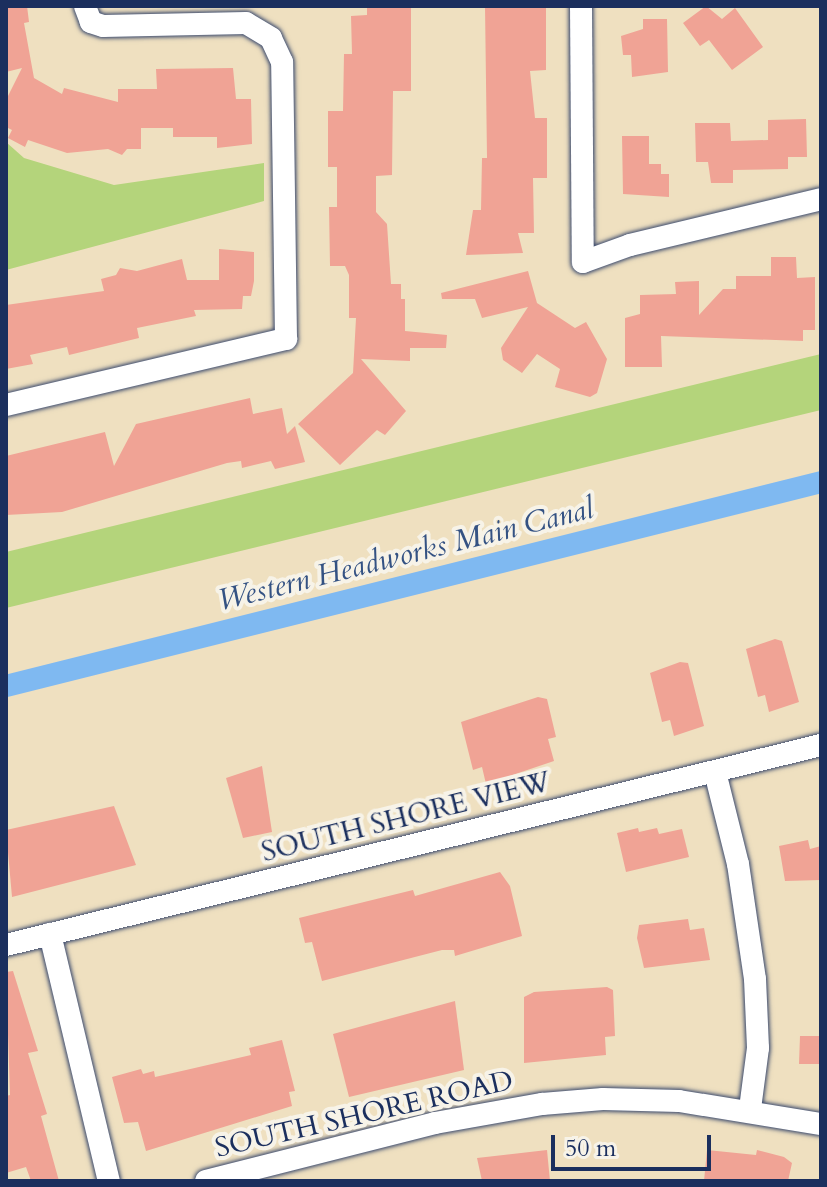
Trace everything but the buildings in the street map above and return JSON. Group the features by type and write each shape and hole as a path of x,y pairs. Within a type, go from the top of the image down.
{"street":[{"path":"6,405 286,339 282,62 271,38 246,23 103,26 91,22 85,6"},
{"path":"581,6 583,262 630,245 821,199"},
{"name":"SOUTH SHORE VIEW","path":"6,945 821,745"},
{"path":"715,772 738,864 755,979 758,1048 750,1109"},
{"path":"50,934 109,1181"},
{"name":"SOUTH SHORE ROAD","path":"206,1181 473,1115 542,1104 603,1099 750,1109 821,1124"}],"green space":[{"path":"6,142 24,158 114,185 264,163 264,201 6,270"},
{"path":"821,354 821,410 6,608 6,552"}],"waterway":[{"name":"Western Headworks Main Canal","path":"6,686 821,482"}]}
